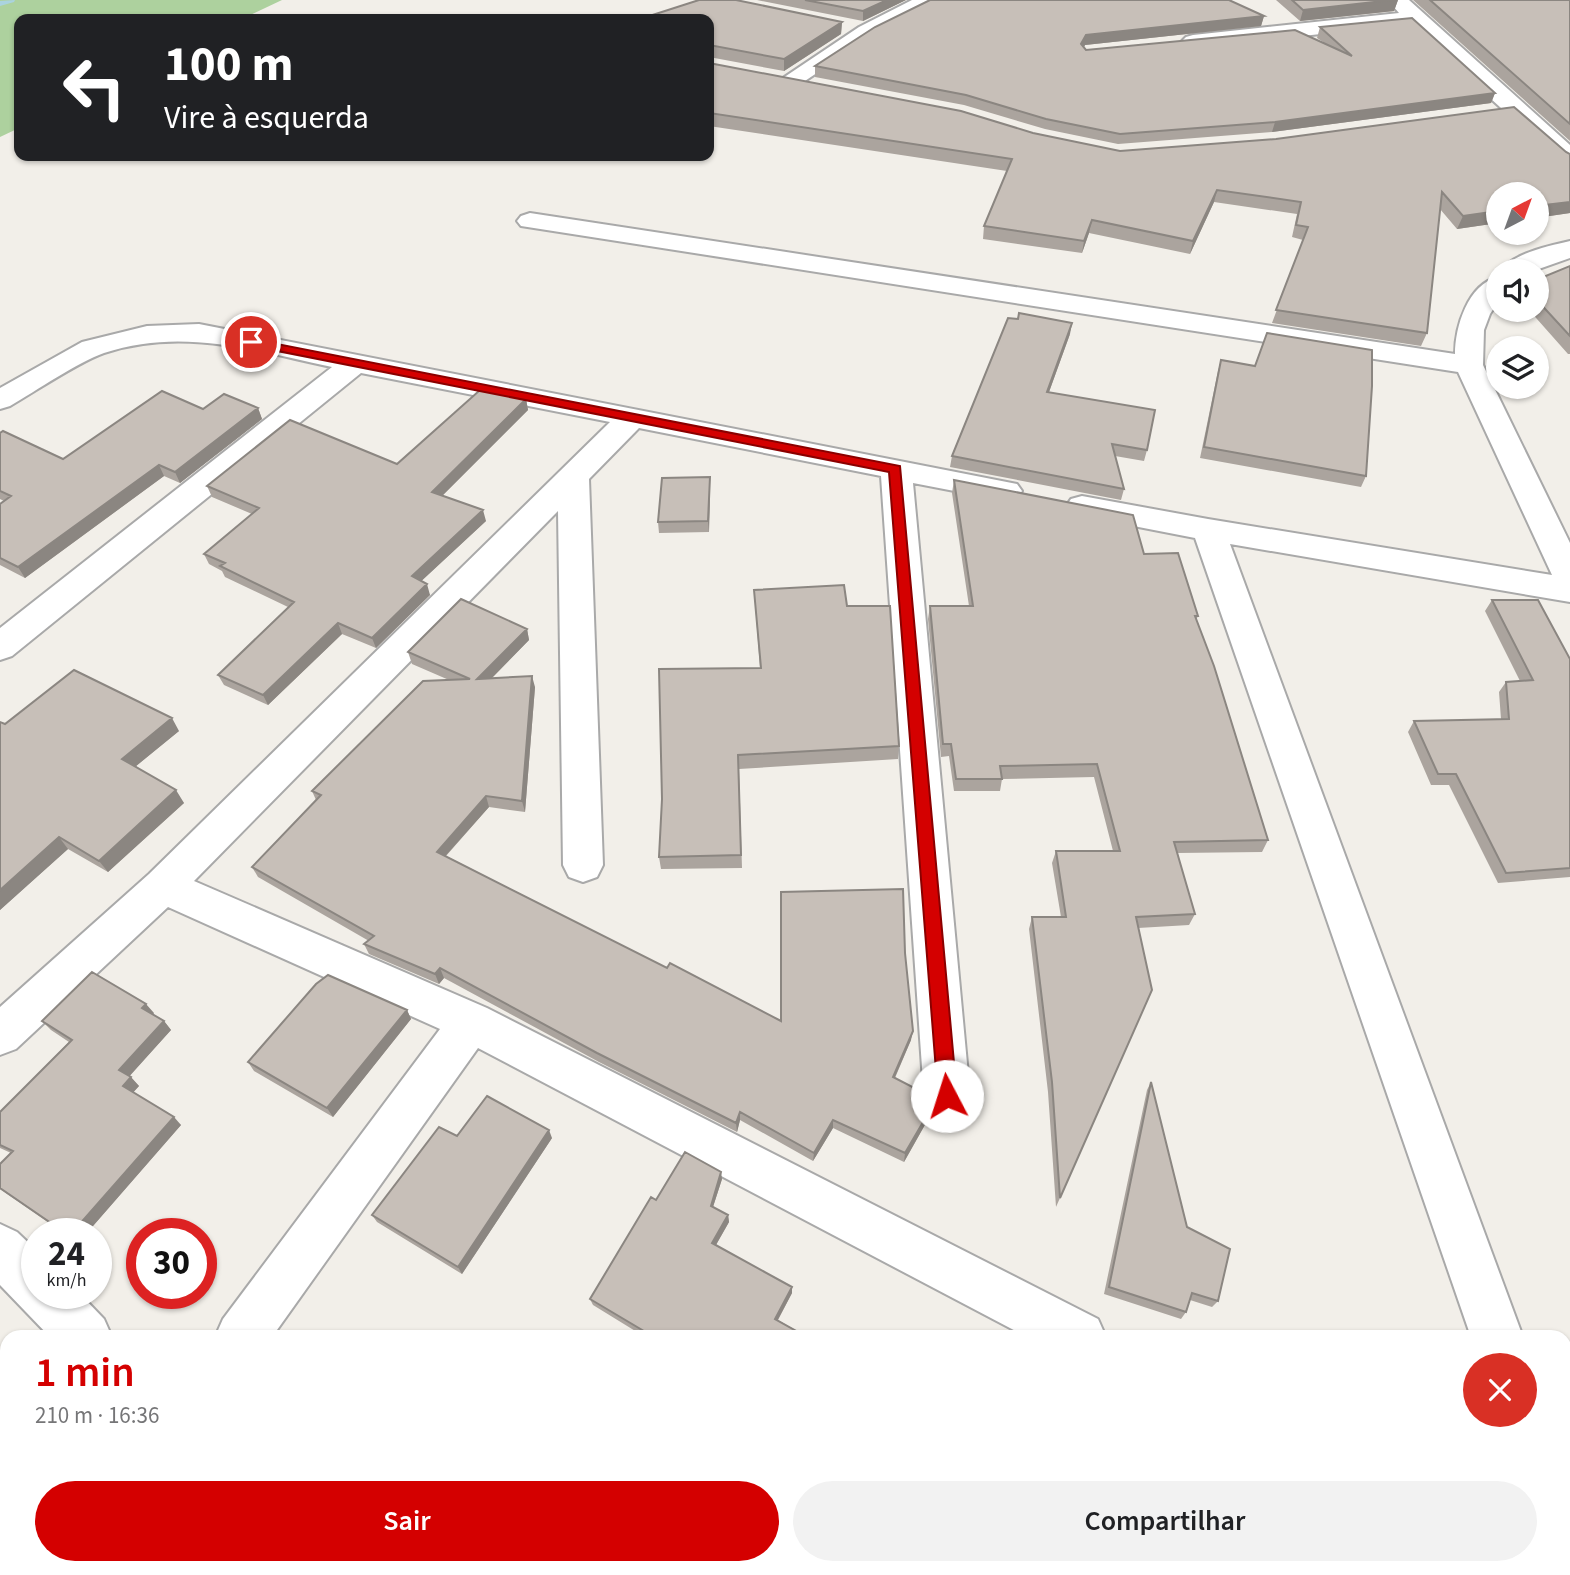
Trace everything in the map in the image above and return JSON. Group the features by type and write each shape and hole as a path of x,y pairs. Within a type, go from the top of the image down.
{"street":[{"path":"791,80 866,31 928,0"},
{"path":"1398,0 1414,19 1570,158"},
{"path":"1174,44 1297,29 1414,19"},
{"path":"840,25 866,31"},
{"path":"763,75 817,85"},
{"path":"1490,112 1515,109"},
{"path":"530,221 1469,365"},
{"path":"1545,259 1570,249"},
{"path":"1486,299 1476,311 1468,331 1469,365 1559,528 1570,577"},
{"path":"0,400 92,348 147,334 199,332 1208,530 1570,590"},
{"path":"0,647 355,364"},
{"path":"0,1035 163,886 632,418"},
{"path":"896,469 947,1096"},
{"path":"573,476 583,865"},
{"path":"1208,530 1494,1330"},
{"path":"163,886 471,1022 1066,1330"},
{"path":"246,1330 471,1022"},
{"path":"0,1249 21,1271"},
{"path":"59,1309 79,1330"}],"green space":[{"path":"0,0 282,0 253,14 14,14 14,130 0,137"}],"building":[{"path":"699,0 736,0 842,22 784,59 714,46 714,14 656,14"},
{"path":"805,0 887,0 863,11"},
{"path":"930,0 1229,0 1264,16 1086,35 1081,44 1086,50 1295,30 1352,56 1320,27 1412,18 1495,93 1275,122 1120,134 1046,119 966,95 815,66 875,27"},
{"path":"1292,0 1392,0 1303,10"},
{"path":"1430,0 1570,0 1570,124"},
{"path":"714,64 961,111 1033,133 1120,151 1276,139 1514,107 1570,154 1570,202 1549,204 1549,182 1486,182 1486,213 1463,216 1442,192 1427,333 1276,310 1308,227 1296,225 1301,202 1217,190 1193,241 1092,220 1084,241 984,226 1012,159 714,114"},
{"path":"1570,266 1570,336 1549,313 1549,275"},
{"path":"1019,313 1072,323 1047,392 1155,410 1147,450 1112,444 1124,489 952,456 1008,318 1018,319"},
{"path":"1267,333 1372,350 1366,476 1204,447 1221,360 1255,366"},
{"path":"480,390 526,399 432,492 483,510 412,576 427,584 372,638 338,623 263,695 218,675 294,602 220,566 225,563 204,554 259,508 207,486 290,420 397,464"},
{"path":"162,391 203,409 224,394 258,408 175,472 159,465 18,567 0,558 0,504 11,496 0,491 0,433 3,431 63,459"},
{"path":"710,477 708,521 658,522 662,478"},
{"path":"954,480 1133,515 1144,554 1178,553 1198,616 1195,616 1214,666 1268,840 1174,842 1195,914 1136,917 1152,990 1060,1198 1052,1082 1032,917 1066,917 1056,851 1120,851 1097,764 1000,766 1002,779 956,779 951,744 943,744 930,606 973,606"},
{"path":"844,585 847,606 890,606 899,746 738,755 741,855 659,857 662,799 659,669 761,668 754,590"},
{"path":"461,599 527,629 477,679 532,676 522,801 486,796 437,852 667,968 670,963 781,1021 781,892 903,889 905,953 913,1031 893,1077 926,1094 933,1105 905,1153 833,1120 814,1153 740,1112 736,1123 597,1053 440,968 435,974 364,944 374,936 252,867 321,795 312,791 423,681 470,679 408,652"},
{"path":"1492,600 1538,600 1570,659 1570,868 1506,873 1456,774 1438,774 1414,721 1509,719 1506,682 1533,680"},
{"path":"74,670 172,718 122,759 176,790 99,861 59,837 0,890 0,722 5,724"},
{"path":"92,972 146,1004 142,1008 164,1021 119,1070 131,1077 123,1086 174,1117 85,1218 44,1218 0,1188 0,1164 13,1151 0,1145 0,1112 72,1040 42,1021"},
{"path":"328,975 407,1010 327,1108 248,1062 316,984"},
{"path":"1151,1082 1187,1227 1230,1249 1218,1301 1192,1293 1186,1312 1109,1287"},
{"path":"487,1096 549,1130 458,1267 372,1215 439,1127 457,1136"},
{"path":"685,1152 721,1172 711,1206 728,1215 712,1243 792,1287 775,1319 795,1330 642,1330 590,1299 651,1197 656,1200"}],"waterway":[{"path":"0,4 11,0"}],"route":[{"path":"251,342 896,469 947,1096"}]}
